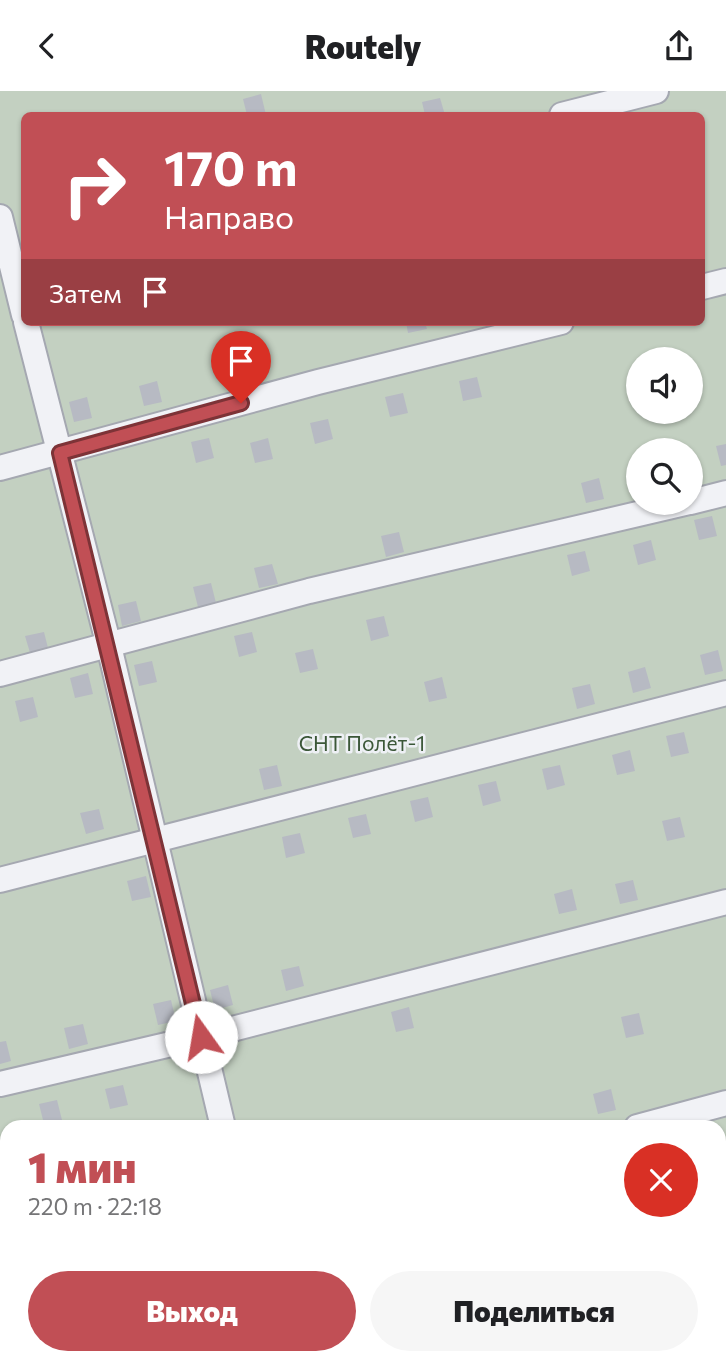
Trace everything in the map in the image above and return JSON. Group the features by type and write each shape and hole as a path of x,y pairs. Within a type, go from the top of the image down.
{"lane":[{"path":"574,112 656,91"},
{"path":"0,217 21,303"},
{"path":"705,286 726,281"},
{"path":"27,326 109,646 220,1120"},
{"path":"0,468 318,381 545,326"},
{"path":"703,499 726,493"},
{"path":"0,674 309,591 634,515"},
{"path":"0,880 726,693"},
{"path":"0,1084 201,1037 726,902"},
{"path":"663,1120 726,1103"}],"green space":[{"name":"СНТ Полёт-1","path":"0,91 726,91 726,1120 0,1120"}],"building":[{"path":"261,94 265,112 246,112 243,99"},
{"path":"440,98 444,112 424,112 422,102"},
{"path":"407,326 426,326 427,329 408,333"},
{"path":"477,377 482,397 463,401 459,381"},
{"path":"157,381 162,402 144,406 139,386"},
{"path":"403,393 408,413 390,417 385,397"},
{"path":"87,397 92,418 74,422 69,402"},
{"path":"328,419 333,439 315,444 310,423"},
{"path":"209,438 214,458 196,463 191,442"},
{"path":"268,438 273,459 255,463 250,443"},
{"path":"726,444 726,465 721,466 716,446"},
{"path":"599,478 604,499 586,503 581,483"},
{"path":"712,516 717,536 699,540 694,520"},
{"path":"399,532 404,552 386,557 381,536"},
{"path":"651,540 656,560 638,565 633,545"},
{"path":"585,551 590,571 572,576 567,555"},
{"path":"272,564 278,584 259,588 254,568"},
{"path":"211,583 216,603 198,607 193,587"},
{"path":"136,601 141,621 122,626 118,605"},
{"path":"384,616 389,636 371,641 366,620"},
{"path":"44,632 49,652 31,656 25,636"},
{"path":"252,632 257,652 239,657 234,636"},
{"path":"313,649 318,669 300,673 295,653"},
{"path":"718,650 723,671 705,675 700,655"},
{"path":"152,661 157,682 139,686 134,665"},
{"path":"645,667 651,688 633,693 628,672"},
{"path":"88,673 93,694 75,698 70,678"},
{"path":"442,677 447,698 429,702 424,682"},
{"path":"590,684 595,704 577,709 572,688"},
{"path":"33,697 38,717 20,722 15,701"},
{"path":"684,732 689,753 671,757 666,736"},
{"path":"630,750 635,771 617,775 612,755"},
{"path":"277,765 282,786 264,790 259,769"},
{"path":"560,765 565,785 547,790 542,769"},
{"path":"496,781 501,801 483,806 478,785"},
{"path":"428,797 433,817 415,822 410,801"},
{"path":"99,809 104,829 86,834 80,813"},
{"path":"366,814 371,834 353,838 348,818"},
{"path":"680,817 685,837 667,841 662,821"},
{"path":"300,833 305,853 286,858 282,837"},
{"path":"146,876 151,897 132,901 127,881"},
{"path":"633,880 638,900 620,904 615,884"},
{"path":"572,889 577,910 559,914 554,894"},
{"path":"299,966 304,986 286,991 281,970"},
{"path":"228,985 233,1005 215,1010 210,990"},
{"path":"171,1000 176,1021 158,1025 153,1004"},
{"path":"409,1007 414,1028 396,1032 391,1012"},
{"path":"639,1013 644,1034 626,1038 621,1017"},
{"path":"83,1024 88,1044 69,1049 64,1028"},
{"path":"6,1041 11,1061 0,1064 0,1042"},
{"path":"123,1085 128,1105 110,1109 105,1089"},
{"path":"611,1089 616,1110 598,1114 593,1094"},
{"path":"57,1100 62,1120 43,1120 39,1104"}],"route":[{"path":"201,1037 109,646 60,453 241,403"}]}
